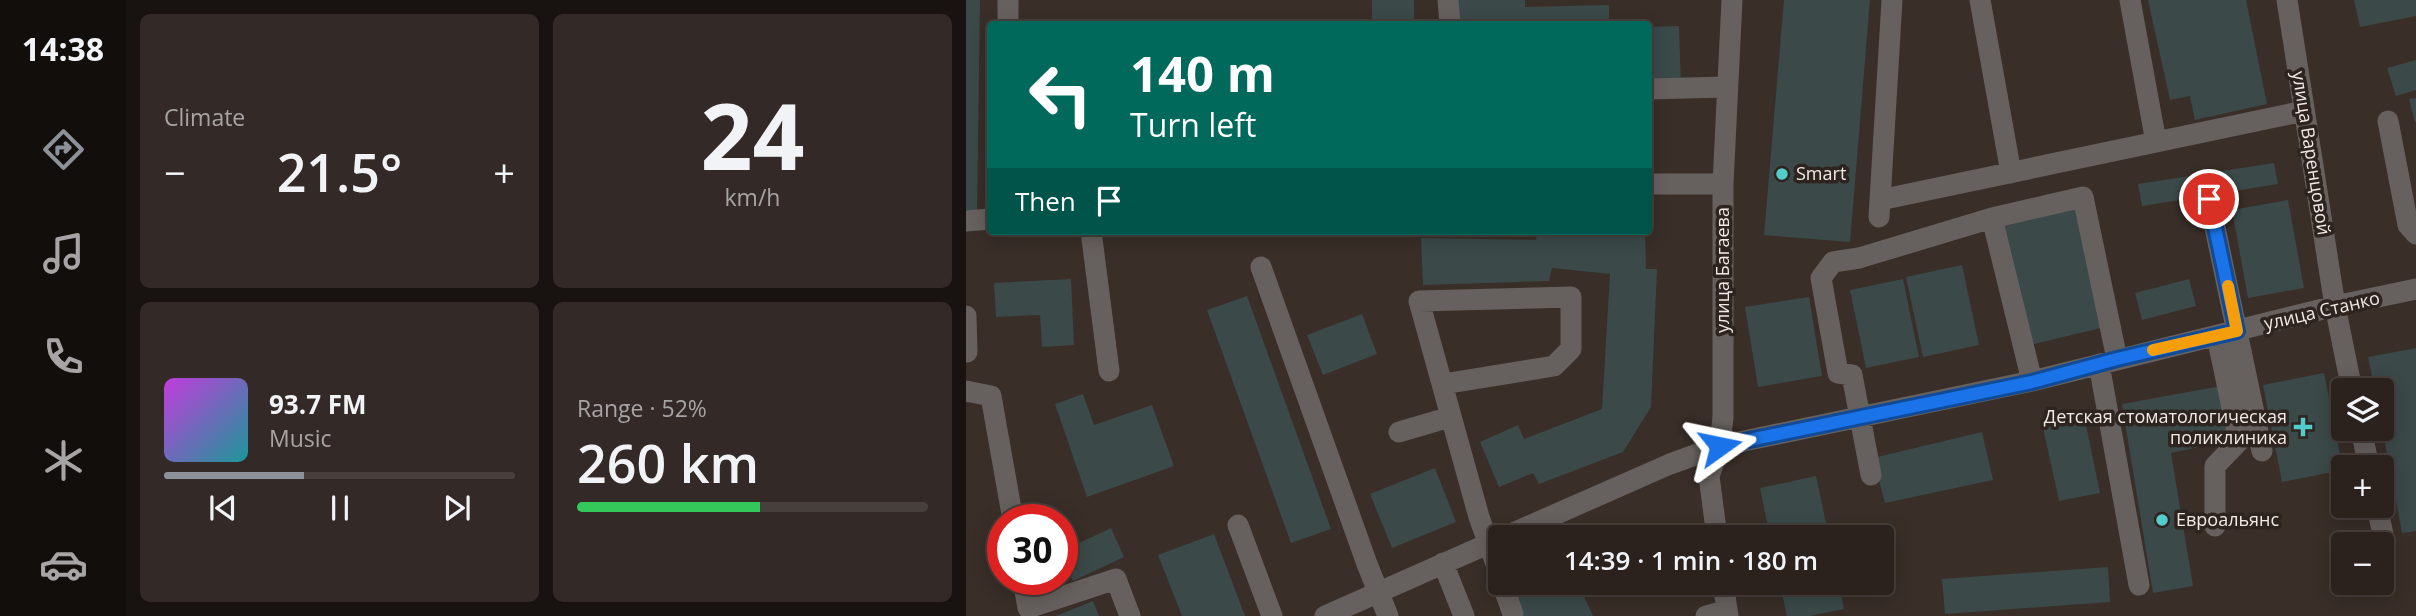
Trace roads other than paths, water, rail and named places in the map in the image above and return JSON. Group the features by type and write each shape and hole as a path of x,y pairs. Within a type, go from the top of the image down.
{"street":[{"path":"1008,0 1008,21"},
{"path":"1448,0 1450,21"},
{"name":"улица Багаева","path":"1715,525 1709,476 1720,446 1723,417 1723,184 1732,0"},
{"path":"1892,0 1880,209 2011,173 2304,111"},
{"path":"1980,0 2011,173"},
{"path":"2130,0 2156,142"},
{"name":"улица Варенцовой","path":"2287,0 2334,306 2350,378"},
{"path":"1652,89 1726,87"},
{"path":"2389,121 2409,225 2416,234"},
{"path":"1652,184 1723,184"},
{"path":"1871,475 1852,375 1838,373 1821,278 1833,262 1859,258 1992,218 2083,197 2139,584"},
{"path":"2209,199 2239,441 2215,466 2215,526"},
{"path":"1992,218 2032,382"},
{"path":"966,220 987,219"},
{"path":"1092,235 1109,371"},
{"path":"1261,267 1388,616"},
{"name":"улица Станко","path":"1531,525 1670,464 1720,446 2032,382 2334,306 2416,289"},
{"path":"1443,384 1554,366 1571,349 1570,297 1419,301 1479,517 1488,528"},
{"path":"966,316 967,352"},
{"path":"2227,333 2262,451"},
{"path":"966,391 991,396 1010,504"},
{"path":"1399,432 1450,417"},
{"path":"1238,525 1272,616"},
{"name":"улица Станко","path":"1325,616 1488,544"},
{"path":"1443,563 1464,616"},
{"path":"1078,592 1116,579 1130,616"},
{"path":"1026,595 1028,608 1067,595"},
{"path":"1506,595 1513,614"},
{"path":"1706,616 1728,613 1725,595"}],"place":[{"name":"Smart","path":"1782,174"},
{"name":"Детская стоматологическая поликлиника","path":"2303,427"},
{"name":"Евроальянс","path":"2162,520"}]}
